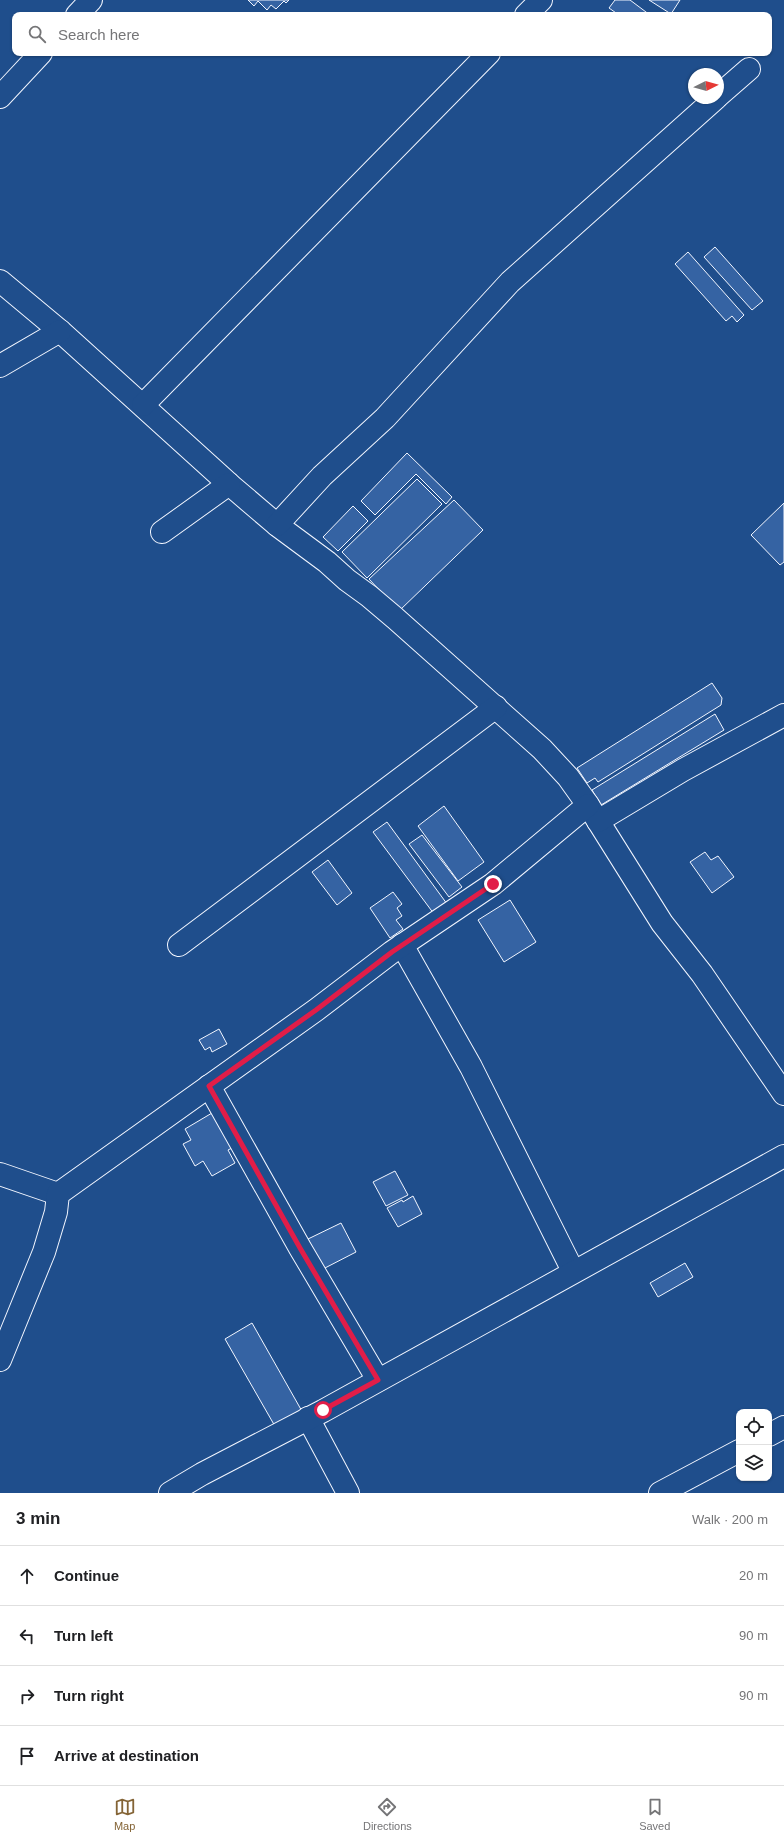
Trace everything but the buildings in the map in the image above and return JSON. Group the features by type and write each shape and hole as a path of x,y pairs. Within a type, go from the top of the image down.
{"street":[{"path":"80,12 91,0"},
{"path":"529,12 541,0"},
{"path":"0,97 38,56"},
{"path":"143,405 486,56"},
{"path":"724,91 748,69"},
{"path":"277,525 322,476 385,418 510,282 709,104"},
{"path":"0,281 60,331 229,484 277,525 369,596 542,749 568,777 593,813 662,922 702,974 784,1094"},
{"path":"0,366 60,331"},
{"path":"162,532 229,484"},
{"path":"179,945 341,825 496,707"},
{"path":"0,1360 44,1252 56,1212 58,1194 316,1010 402,945 493,884 593,813 784,714"},
{"path":"402,945 471,1067 574,1271"},
{"path":"209,1086 300,1248 378,1380"},
{"path":"170,1493 202,1474 378,1380 784,1156"},
{"path":"0,1174 58,1194"},
{"path":"308,1418 348,1493"},
{"path":"772,1433 784,1427"},
{"path":"660,1493 736,1453"}],"route":[{"path":"323,1410 378,1380 300,1248 209,1086 316,1010 392,952 493,884"}]}
